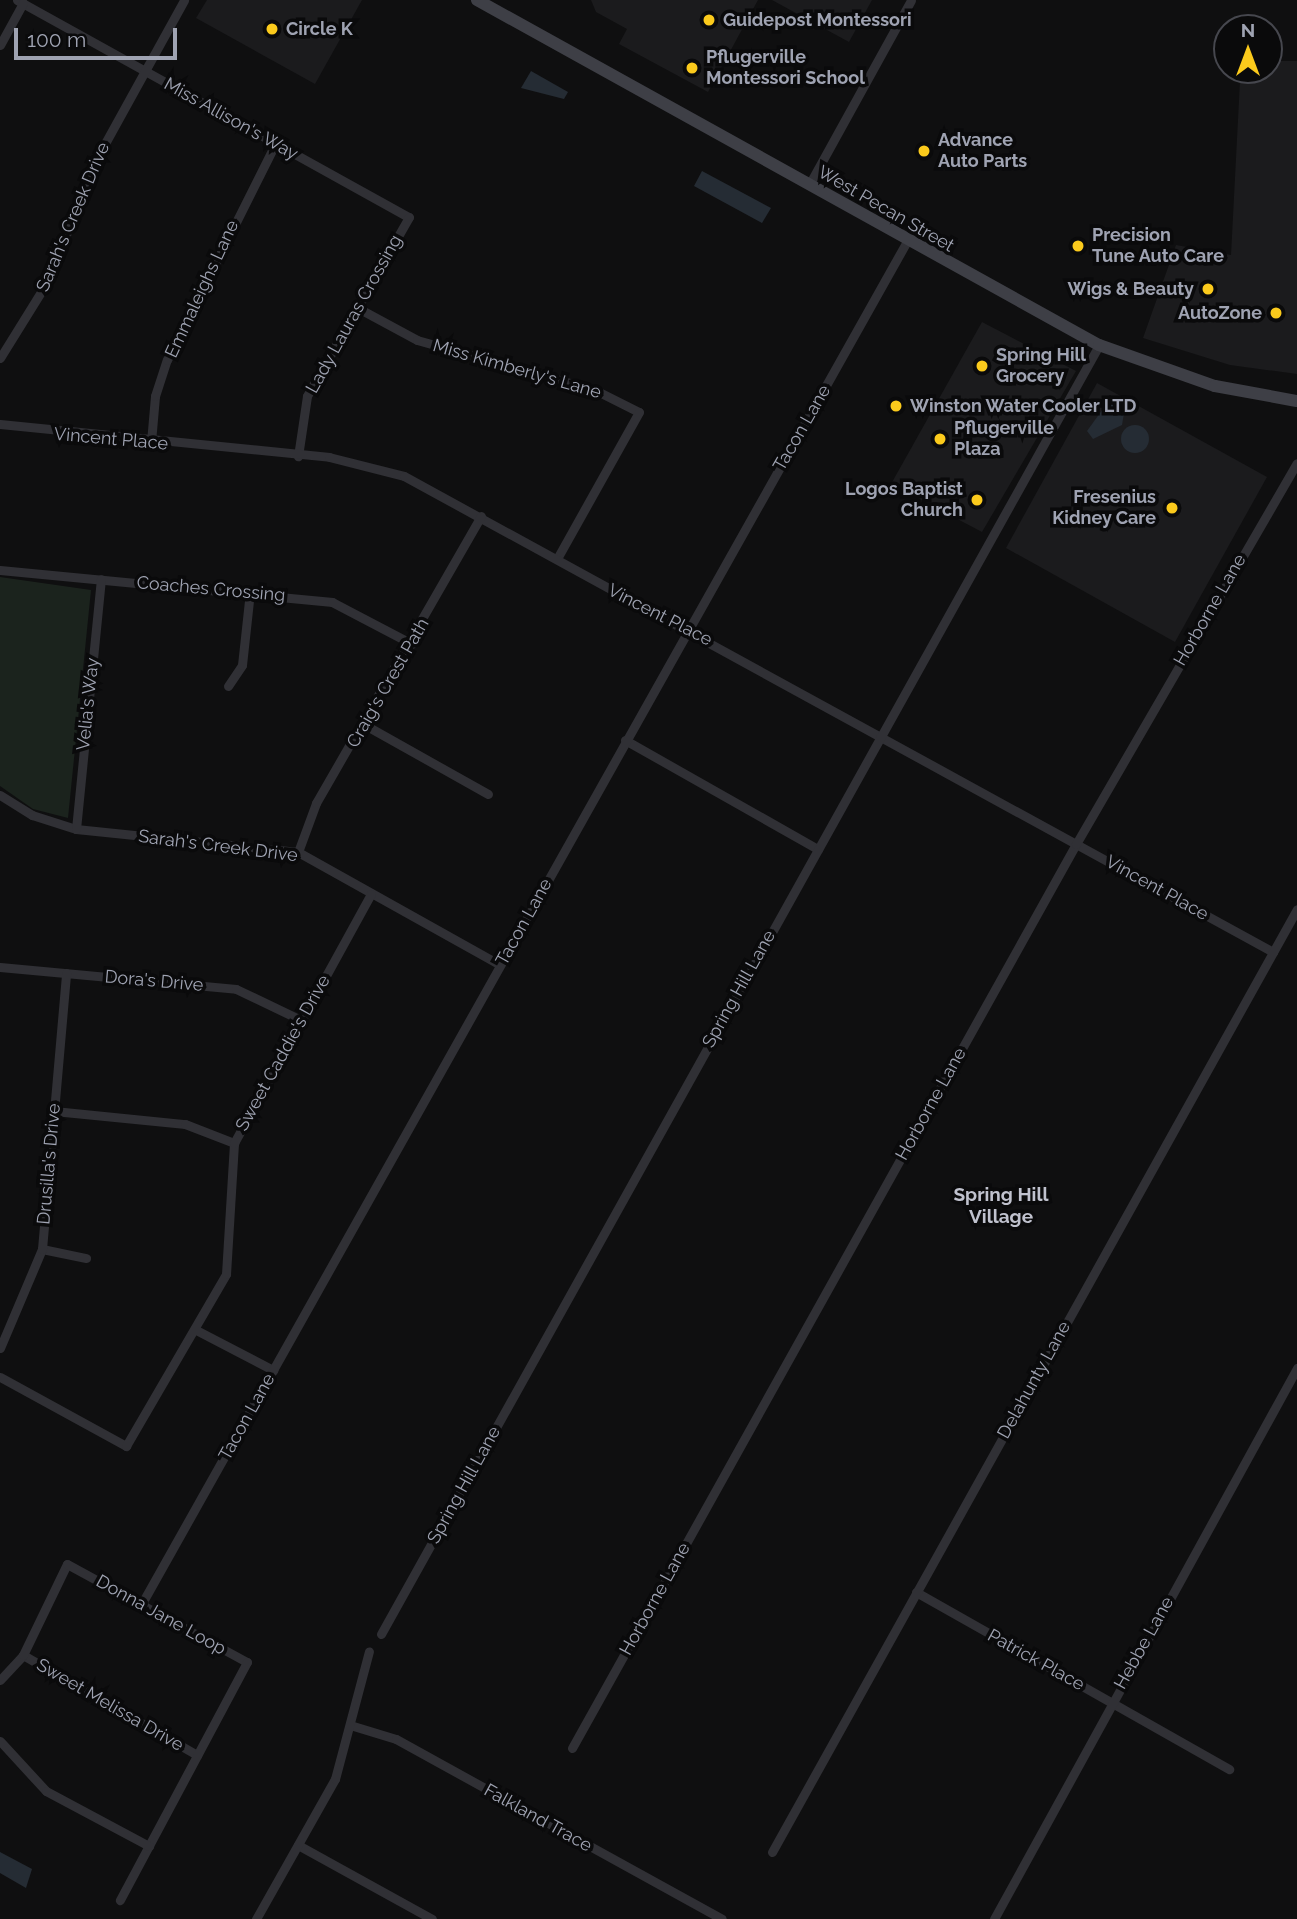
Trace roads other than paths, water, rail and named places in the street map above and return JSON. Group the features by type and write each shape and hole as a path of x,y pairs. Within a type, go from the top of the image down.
{"main road":[{"name":"West Pecan Street","path":"477,0 907,241 1099,345 1214,386 1297,401"}],"street":[{"name":"Sarah's Creek Drive","path":"1,352 52,274 87,176 184,0"},
{"path":"809,185 911,0"},
{"name":"Miss Allison's Way","path":"20,2 409,216"},
{"path":"0,45 20,2"},
{"name":"Emmaleighs Lane","path":"151,442 155,396 167,360 275,144"},
{"name":"Lady Lauras Crossing","path":"298,456 307,397 409,216"},
{"name":"Tacon Lane","path":"141,1605 687,628 907,241"},
{"name":"Miss Kimberly's Lane","path":"356,307 416,341 595,390 639,412 557,559"},
{"name":"Spring Hill Lane","path":"381,1634 1099,345"},
{"name":"Vincent Place","path":"0,424 374,466 481,516 1273,952"},
{"name":"Horborne Lane","path":"572,1748 1076,844 1297,463"},
{"name":"Craig's Crest Path","path":"298,852 316,803 366,725 481,516"},
{"name":"Coaches Crossing","path":"0,570 250,591 339,603 412,644"},
{"name":"Velia's Way","path":"76,830 101,579"},
{"path":"228,686 242,665 250,591"},
{"path":"366,725 488,793"},
{"path":"625,740 818,849"},
{"name":"Sarah's Creek Drive","path":"0,795 32,815 76,830 298,852 500,965"},
{"name":"Sweet Caddie's Drive","path":"0,1377 126,1446 198,1331 226,1274 234,1143 371,894"},
{"name":"Delahunty Lane","path":"772,1852 1297,909"},
{"name":"Dora's Drive","path":"0,967 236,989 301,1020"},
{"name":"Drusilla's Drive","path":"0,1348 41,1249 66,973"},
{"path":"54,1111 185,1124 234,1143"},
{"path":"41,1249 86,1258"},
{"path":"198,1331 273,1370"},
{"name":"Hebbe Lane","path":"994,1919 1297,1368"},
{"name":"Donna Jane Loop","path":"0,1680 23,1655 67,1564 247,1662 120,1900"},
{"name":"Patrick Place","path":"916,1592 1229,1769"},
{"path":"256,1919 335,1779 369,1651"},
{"name":"Sweet Melissa Drive","path":"23,1655 198,1755"},
{"name":"Falkland Trace","path":"351,1725 396,1740 722,1919"},
{"path":"0,1741 46,1791 149,1846"},
{"path":"298,1845 432,1919"}],"place":[{"name":"Guidepost Montessori","path":"709,20"},
{"name":"Circle K","path":"272,29"},
{"name":"Pflugerville Montessori School","path":"692,68"},
{"name":"Advance Auto Parts","path":"924,151"},
{"name":"Precision Tune Auto Care","path":"1078,246"},
{"name":"Wigs & Beauty","path":"1208,289"},
{"name":"AutoZone","path":"1276,313"},
{"name":"Spring Hill Grocery","path":"982,366"},
{"name":"Winston Water Cooler LTD","path":"896,406"},
{"name":"Pflugerville Plaza","path":"940,439"},
{"name":"Logos Baptist Church","path":"977,500"},
{"name":"Fresenius Kidney Care","path":"1172,508"}],"district":[{"name":"Spring Hill Village","path":"1001,1206"}]}
